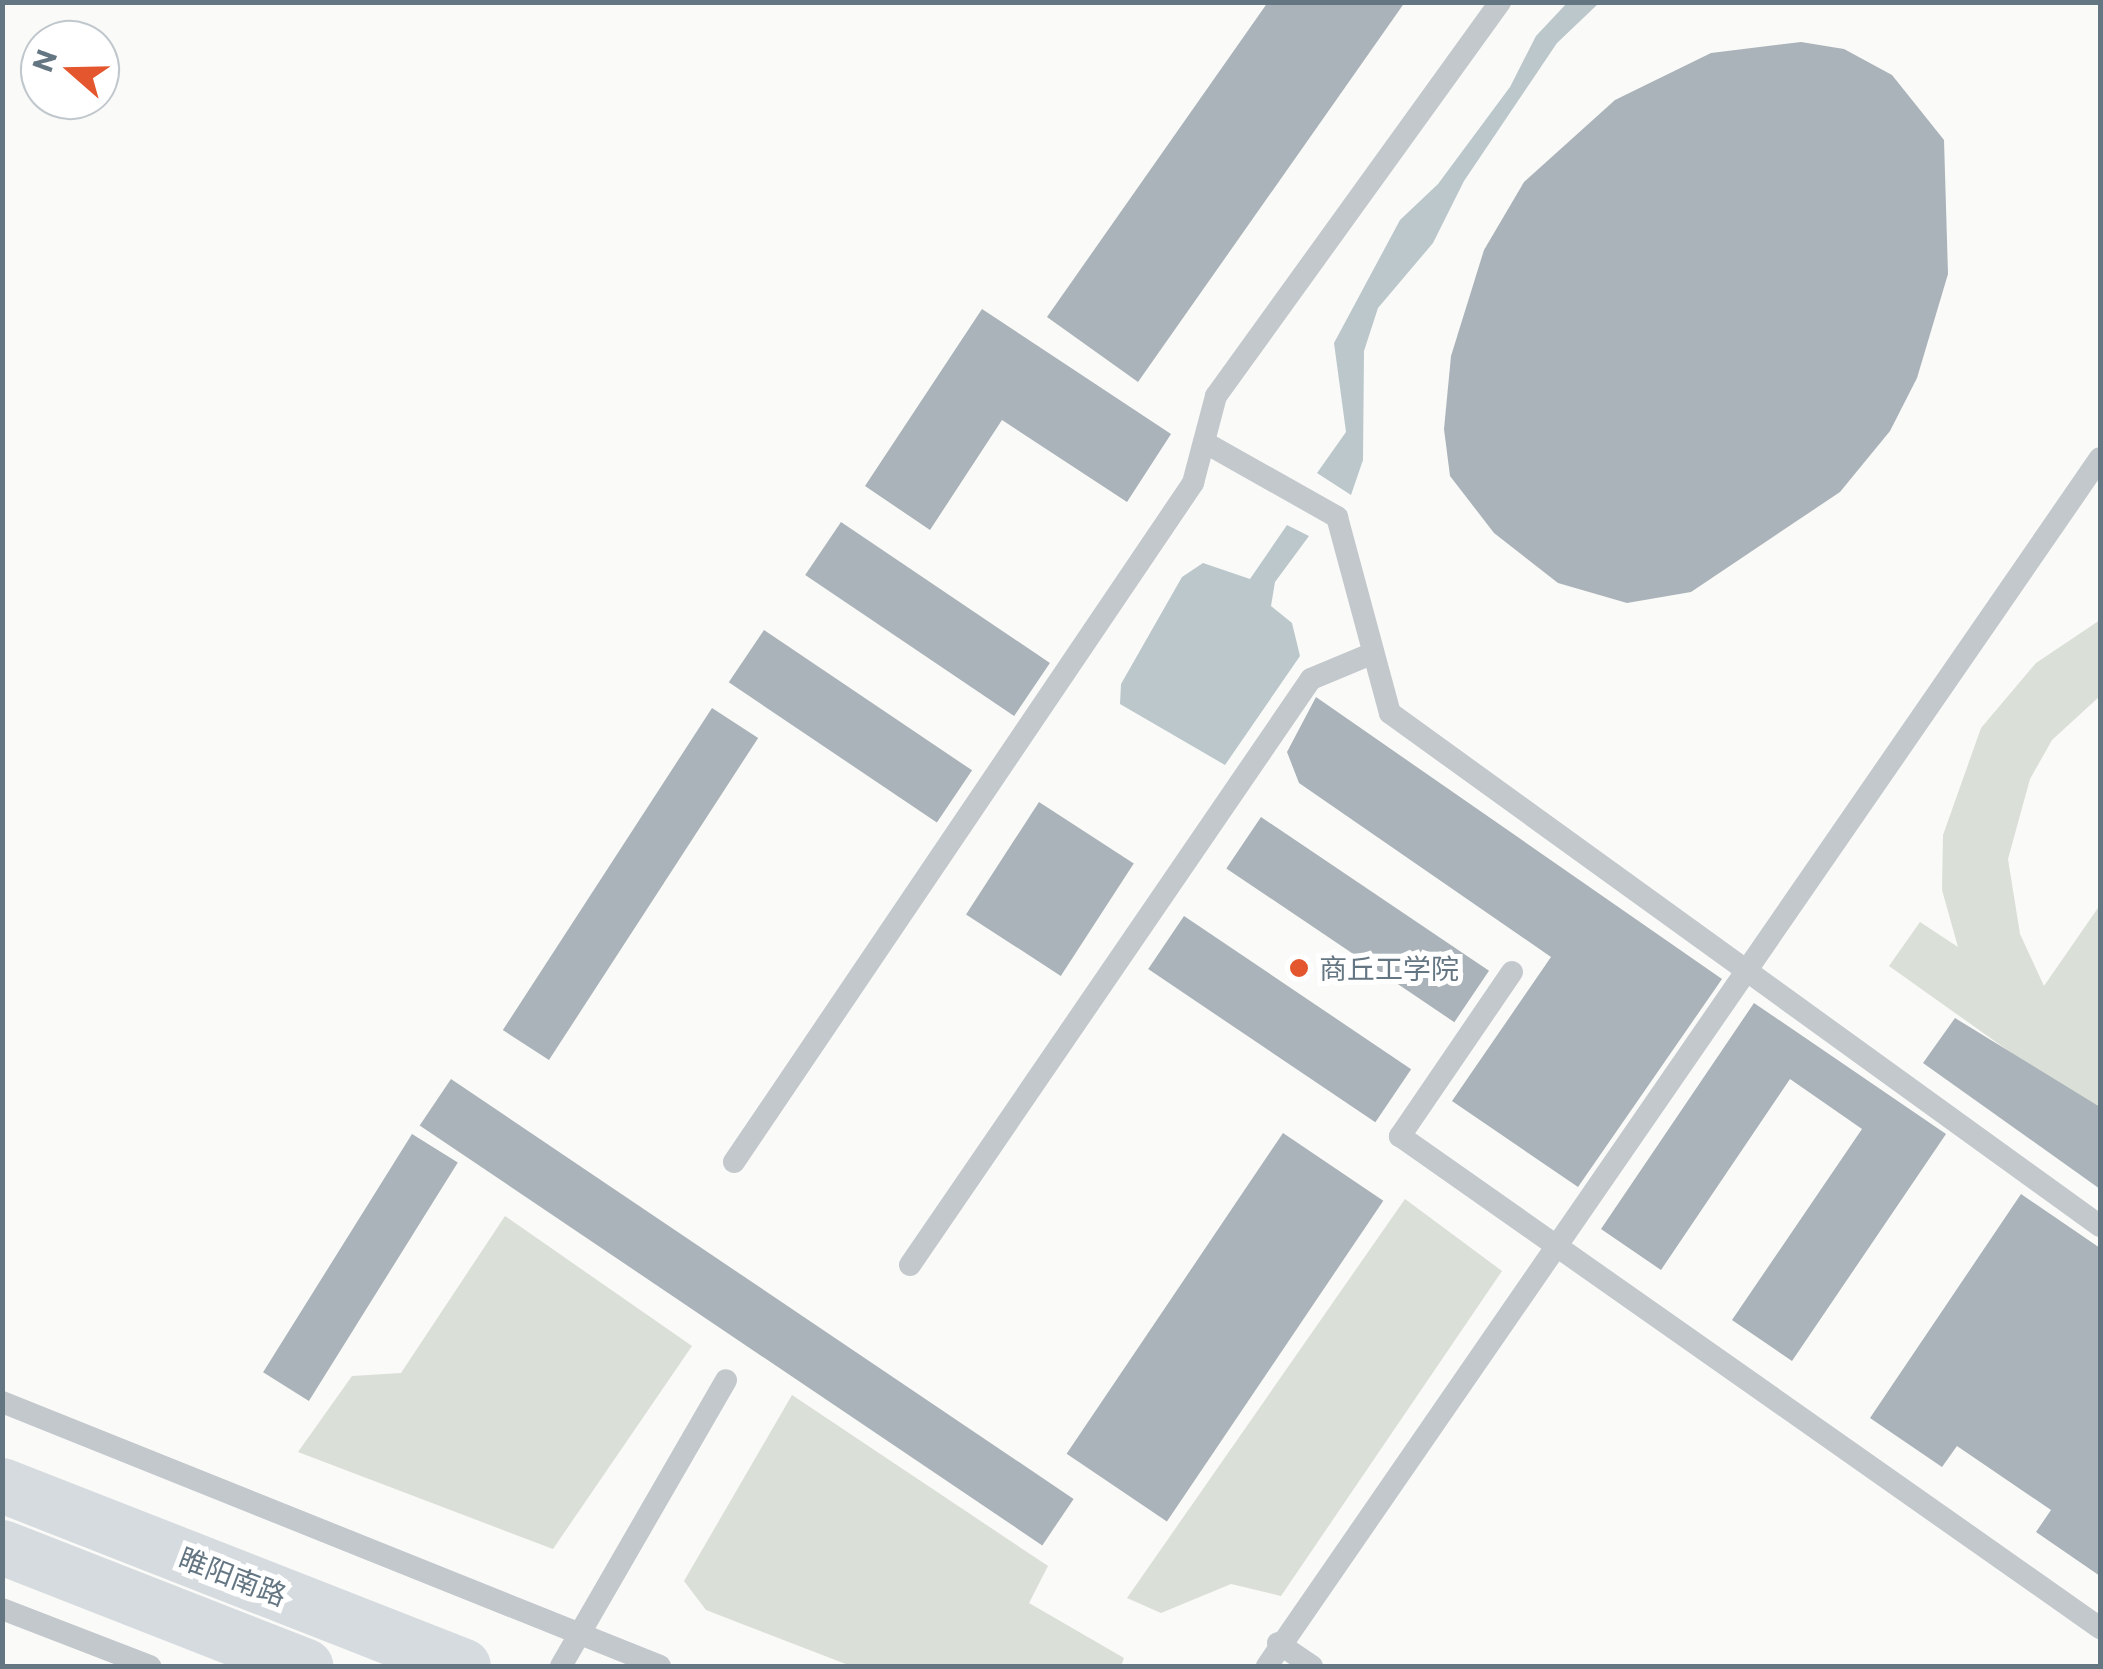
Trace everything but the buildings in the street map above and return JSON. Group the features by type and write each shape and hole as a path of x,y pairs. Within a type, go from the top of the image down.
{"main road":[{"name":"睢阳南路","path":"2,1486 463,1666"},
{"name":"睢阳南路","path":"2,1547 306,1666"}],"lane":[{"path":"734,1162 1193,483 1216,396 1500,2"},
{"path":"1204,442 1337,517 1370,654 1390,713 1747,967 2100,1226"},
{"path":"1266,1666 1278,1643 2100,458"},
{"path":"910,1264 1311,679 1370,654"},
{"path":"1512,972 1400,1136 2100,1628"},
{"path":"561,1666 576,1632 726,1380"},
{"path":"2,1402 660,1666"},
{"path":"2,1608 150,1666"},
{"path":"1278,1643 1312,1666"}],"shaded area":[{"path":"1567,3 1599,3 1557,43 1464,181 1433,243 1378,308 1364,351 1363,460 1351,495 1317,473 1346,432 1334,343 1400,220 1438,184 1510,87 1536,36"},
{"path":"1287,525 1309,536 1275,582 1271,606 1292,623 1300,656 1225,765 1120,704 1121,684 1182,577 1203,563 1250,579"},
{"path":"2100,620 2100,696 2052,740 2030,779 2008,859 2020,934 2044,986 2100,905 2100,1116 1889,966 1920,922 1958,947 1942,890 1943,835 1981,728 2036,663"},
{"path":"1405,1199 1502,1271 1281,1596 1231,1584 1161,1613 1127,1598"},
{"path":"505,1216 692,1346 553,1549 298,1452 352,1376 401,1373"},
{"path":"792,1395 1048,1566 1029,1603 1124,1658 1121,1666 851,1666 706,1610 684,1581"}],"place":[{"name":"商丘工学院","path":"1299,968"}]}
